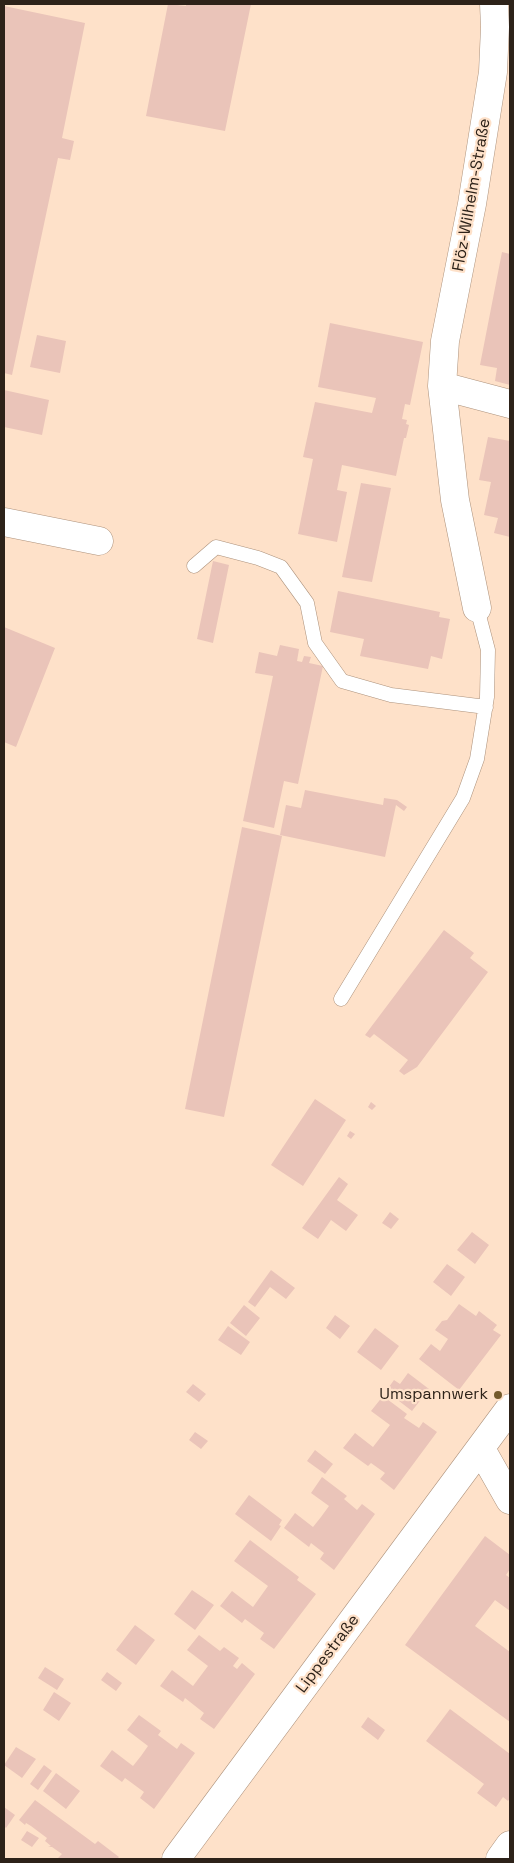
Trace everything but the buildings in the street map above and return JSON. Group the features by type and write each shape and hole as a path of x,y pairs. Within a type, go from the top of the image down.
{"street":[{"name":"Flöz-Wilhelm-Straße","path":"478,608 455,500 442,386 445,341 472,204 493,72 494,4"},
{"path":"442,386 510,404"},
{"path":"4,522 99,541"},
{"name":"Lippestraße","path":"176,1859 510,1408"},
{"path":"481,1449 510,1500"},
{"path":"500,1859 510,1845"}],"lane":[{"path":"194,566 216,547 258,558 281,567 307,603 315,643 342,680 391,695 486,707"},
{"path":"341,999 463,798 477,759 486,707 488,650 478,608"}],"place":[{"name":"Umspannwerk","path":"498,1395"}]}
